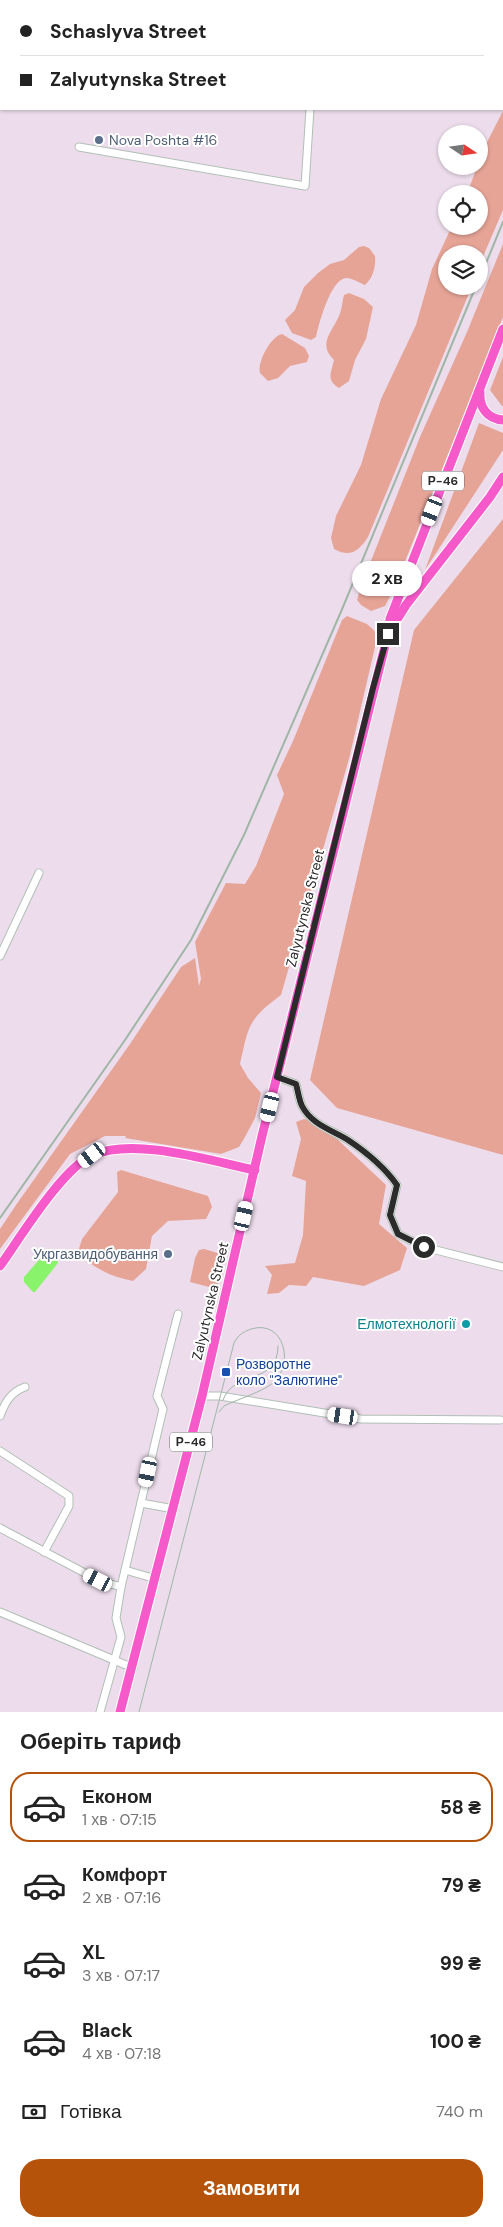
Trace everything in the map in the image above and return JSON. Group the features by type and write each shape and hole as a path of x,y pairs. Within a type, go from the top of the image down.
{"main road":[{"name":"Р-46","path":"388,634 390,619 503,329"},
{"path":"481,384 479,397 484,411 495,419 503,420"},
{"name":"Р-46","path":"388,634 406,605 490,497 503,477"},
{"name":"Zalyutynska Street","path":"120,1712 174,1509 277,1077 368,707 388,634"},
{"path":"0,1266 39,1210 68,1173 92,1155 124,1147 154,1149 255,1170"}],"street":[{"path":"79,147 305,186 310,110"},
{"path":"0,956 39,872"},
{"path":"277,1077 296,1084 302,1106 313,1119 328,1131 348,1140 390,1176 397,1185 390,1215 398,1234 424,1247 503,1267"},
{"path":"100,1712 121,1637 116,1618 121,1587 163,1409 157,1396 178,1314"},
{"path":"0,1416 5,1402 17,1390 25,1386"},
{"path":"202,1396 220,1396 361,1419 500,1420"},
{"path":"0,1451 69,1496 69,1506 44,1552"},
{"path":"141,1503 174,1509"},
{"path":"0,1528 98,1580 121,1587"},
{"path":"125,1570 156,1579"},
{"path":"0,1612 133,1668"}],"shaded area":[{"path":"503,111 503,210 488,245 443,245 448,235 488,235 488,185 470,185 474,175 488,175 488,140"},
{"path":"503,244 503,317 394,589 385,606 371,611 357,600 361,586 420,437 482,295 488,295 488,281"},
{"path":"359,247 369,248 375,256 373,272 368,282 365,285 346,278 335,286 326,303 316,337 311,340 292,333 285,320 295,310 304,287 330,264 344,260"},
{"path":"438,256 438,295 468,295 368,537 354,552 340,552 334,549 331,538 336,516 361,465 381,399 416,325 432,269"},
{"path":"349,293 364,299 373,307 366,339 355,360 349,381 339,388 331,379 334,360 329,354 326,344 339,315 344,295"},
{"path":"282,334 305,348 309,356 307,362 290,366 278,378 268,381 260,373 263,356 269,344"},
{"path":"503,357 503,406 502,406 490,390"},
{"path":"479,423 503,433 503,450 425,570"},
{"path":"503,519 503,1155 337,1108 310,1080 414,630"},
{"path":"347,616 367,624 378,634 349,759 281,995 256,1017 248,1031 240,1064 248,1078 261,1093 255,1118 245,1137 239,1147 221,1154 125,1138 126,1136 105,1136 70,1154 0,1249 0,1229 16,1205 130,1044 181,967 195,958 199,986 201,979 195,942 226,883 245,884 256,866 284,794 277,775 293,741 342,620"},
{"path":"304,1119 320,1123 386,1185 379,1224 407,1248 400,1270 364,1286 313,1277 306,1286 289,1285 279,1293 267,1294 272,1275 265,1266 295,1263 303,1235 306,1181 292,1176 301,1139 296,1122"},
{"path":"121,1170 208,1196 212,1207 206,1219 168,1221 152,1236 146,1269 133,1281 103,1271 78,1252 82,1239 118,1192 117,1172"},
{"path":"204,1249 221,1254 223,1258 224,1268 222,1277 220,1282 213,1288 190,1282 195,1258 199,1250"},
{"path":"45,1253 50,1253 57,1259 58,1263 35,1292 33,1292 24,1282 24,1277"}],"tram line":[{"path":"139,1712 234,1343 241,1334 251,1329 262,1328 271,1331 283,1345 284,1355 280,1375 273,1383 224,1406 219,1412"},
{"path":"223,1400 229,1390 236,1384 271,1367 276,1359 278,1346"}],"railway":[{"path":"488,258 503,222"},
{"path":"0,1218 125,1040 191,940 244,835 343,607 472,295"}],"place":[{"name":"Nova Poshta #16","path":"99,140"},
{"name":"Укргазвидобування","path":"168,1254"},
{"name":"Елмотехнології","path":"466,1324"},
{"name":"Розворотне коло \"Залютине\"","path":"226,1372"}],"route":[{"path":"388,634 277,1077 296,1084 302,1106 313,1119 328,1131 348,1140 380,1165 390,1176 397,1185 390,1215 398,1234 424,1247"}]}
